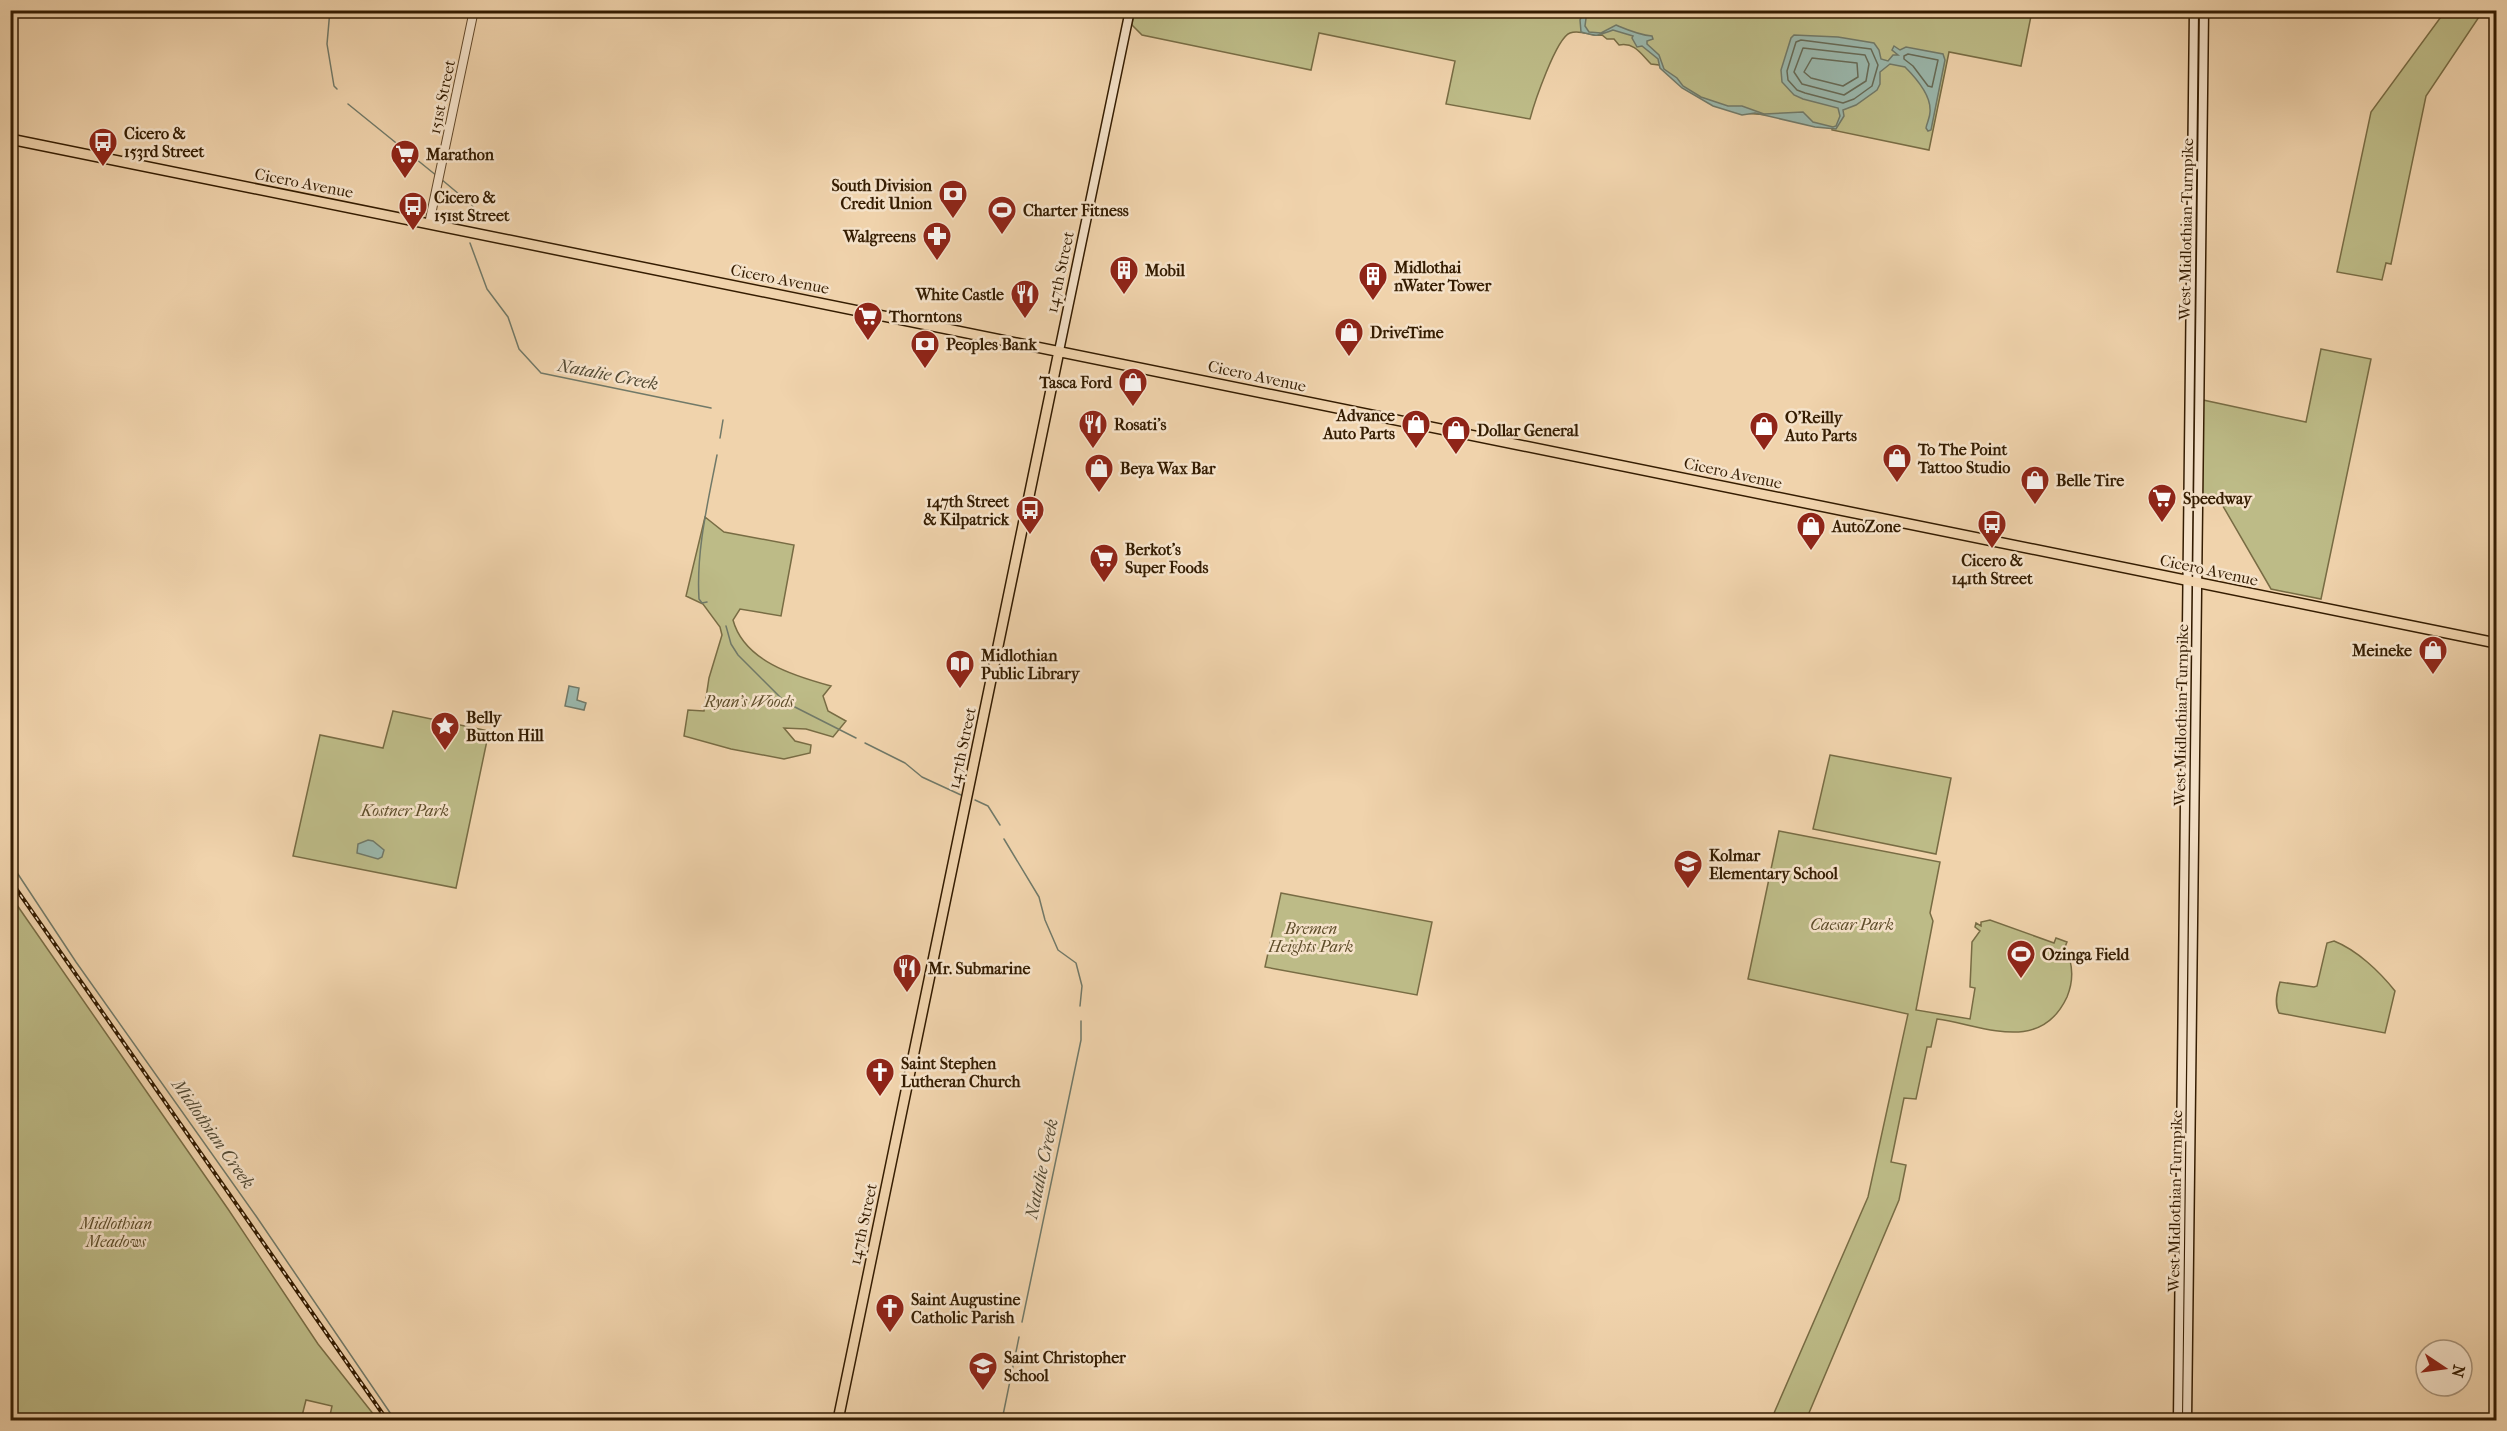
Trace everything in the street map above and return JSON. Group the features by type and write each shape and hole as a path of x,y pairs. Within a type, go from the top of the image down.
{"main road":[{"name":"147th Street","path":"837,1420 1130,10"},
{"name":"West Midlothian Turnpike","path":"2187,1420 2194,10"},
{"name":"West Midlothian Turnpike","path":"2178,1420 2204,10"},
{"path":"2193,108 2202,105"},
{"name":"Cicero Avenue","path":"10,140 2496,643"}],"street":[{"name":"151st Street","path":"429,224 474,10"}],"green space":[{"path":"1134,10 2032,11 2021,66 1949,52 1929,150 1770,115 1742,113 1699,97 1684,88 1659,65 1651,64 1634,47 1619,45 1614,39 1607,39 1602,35 1574,32 1564,38 1546,72 1530,119 1446,104 1455,61 1319,33 1311,70 1142,35 1132,25"},
{"path":"2446,10 2483,11 2426,96 2391,264 2386,263 2382,280 2337,272 2371,112"},
{"path":"2321,349 2371,359 2321,599 2271,589 2220,501 2202,501 2203,400 2306,422"},
{"name":"Ryan's Woods","path":"705,517 724,532 794,545 781,616 740,609 733,620 748,646 772,665 831,686 823,696 828,711 846,721 833,737 806,729 784,728 795,741 811,745 810,753 784,759 731,749 684,736 688,710 704,711 709,678 722,635 720,627 703,604 686,596"},
{"name":"Kostner Park","path":"393,711 489,731 456,888 293,856 320,735 383,748"},
{"path":"1830,755 1951,778 1936,854 1813,829"},
{"name":"Caesar Park","path":"1779,831 1940,862 1930,913 1933,921 1916,1010 1970,1019 1975,988 1970,987 1972,942 1980,931 1975,927 1976,923 1981,926 1981,922 1990,920 2054,943 2056,938 2067,942 2065,947 2072,972 2067,997 2056,1015 2042,1026 2026,1031 2009,1032 1937,1019 1931,1047 1927,1047 1916,1099 1904,1098 1891,1162 1906,1165 1899,1200 1806,1420 1771,1420 1868,1197 1908,1014 1748,979"},
{"name":"Bremen Heights Park","path":"1281,893 1432,922 1417,995 1265,967"},
{"name":"Midlothian Meadows","path":"10,895 228,1209 318,1344 378,1420 329,1420 332,1406 306,1400 301,1420 11,1420"},
{"path":"2334,941 2368,962 2395,991 2385,1033 2279,1013 2276,1002 2280,982 2317,986 2327,943"}],"water":[{"path":"1584,11 1587,11 1585,26 1589,32 1601,33 1616,25 1652,36 1653,39 1647,41 1647,44 1659,55 1664,69 1677,78 1683,86 1701,97 1728,106 1742,106 1764,114 1803,112 1813,122 1833,127 1836,126 1840,116 1838,108 1794,95 1782,82 1781,70 1794,35 1838,37 1874,43 1881,59 1888,61 1893,55 1898,55 1892,50 1894,46 1900,50 1906,47 1943,54 1945,60 1931,130 1928,131 1926,128 1930,112 1928,98 1905,67 1890,64 1880,72 1880,84 1877,90 1856,105 1843,110 1844,116 1836,129 1815,127 1755,113 1742,115 1713,106 1682,88 1660,68 1658,59 1642,46 1637,47 1633,36 1613,30 1598,35 1581,32 1580,20"},
{"path":"569,686 579,688 577,700 586,703 584,710 565,706"},
{"path":"368,840 373,841 384,850 382,857 378,859 357,853 358,844"}],"waterway":[{"name":"Natalie Creek","path":"330,10 327,44 334,86 337,89"},
{"name":"Natalie Creek","path":"348,104 437,176"},
{"name":"Natalie Creek","path":"441,179 472,205 475,211 474,219"},
{"name":"Natalie Creek","path":"470,243 487,289 508,317 519,349 541,373 711,408"},
{"name":"Natalie Creek","path":"720,438 723,420"},
{"name":"Natalie Creek","path":"707,602 702,603 699,599 699,563 717,455"},
{"name":"Natalie Creek","path":"726,626 731,644 738,655 785,702 856,738"},
{"name":"Natalie Creek","path":"865,743 905,763 922,777 961,795"},
{"name":"Natalie Creek","path":"975,800 988,806 1000,825"},
{"name":"Natalie Creek","path":"1004,839 1039,897 1045,920 1058,950 1076,963 1082,986 1080,1006"},
{"name":"Midlothian Creek","path":"10,862 76,962 256,1216 395,1420"},
{"name":"Natalie Creek","path":"1022,1322 1081,1040 1081,1021"},
{"name":"Natalie Creek","path":"1002,1420 1019,1337"}],"railway":[{"path":"10,880 387,1420"}],"place":[{"name":"Cicero & 153rd Street","path":"103,168"},
{"name":"Marathon","path":"405,180"},
{"name":"South Division Credit Union","path":"953,220"},
{"name":"Cicero & 151st Street","path":"413,232"},
{"name":"Charter Fitness","path":"1002,236"},
{"name":"Walgreens","path":"937,262"},
{"name":"Mobil","path":"1124,296"},
{"name":"Midlothai nWater Tower","path":"1373,302"},
{"name":"White Castle","path":"1025,320"},
{"name":"Thorntons","path":"868,342"},
{"name":"DriveTime","path":"1349,358"},
{"name":"Peoples Bank","path":"925,370"},
{"name":"Tasca Ford","path":"1133,408"},
{"name":"Rosati's","path":"1093,450"},
{"name":"Advance Auto Parts","path":"1416,450"},
{"name":"O'Reilly Auto Parts","path":"1764,452"},
{"name":"Dollar General","path":"1456,456"},
{"name":"To The Point Tattoo Studio","path":"1897,484"},
{"name":"Beya Wax Bar","path":"1099,494"},
{"name":"Belle Tire","path":"2035,506"},
{"name":"Speedway","path":"2162,524"},
{"name":"147th Street & Kilpatrick","path":"1030,536"},
{"name":"Cicero & 141th Street","path":"1992,550"},
{"name":"AutoZone","path":"1811,552"},
{"name":"Berkot's Super Foods","path":"1104,584"},
{"name":"Meineke","path":"2433,676"},
{"name":"Midlothian Public Library","path":"960,690"},
{"name":"Belly Button Hill","path":"445,752"},
{"name":"Kolmar Elementary School","path":"1688,890"},
{"name":"Ozinga Field","path":"2021,980"},
{"name":"Mr. Submarine","path":"907,994"},
{"name":"Saint Stephen Lutheran Church","path":"880,1098"},
{"name":"Saint Augustine Catholic Parish","path":"890,1334"},
{"name":"Saint Christopher School","path":"983,1392"}]}
